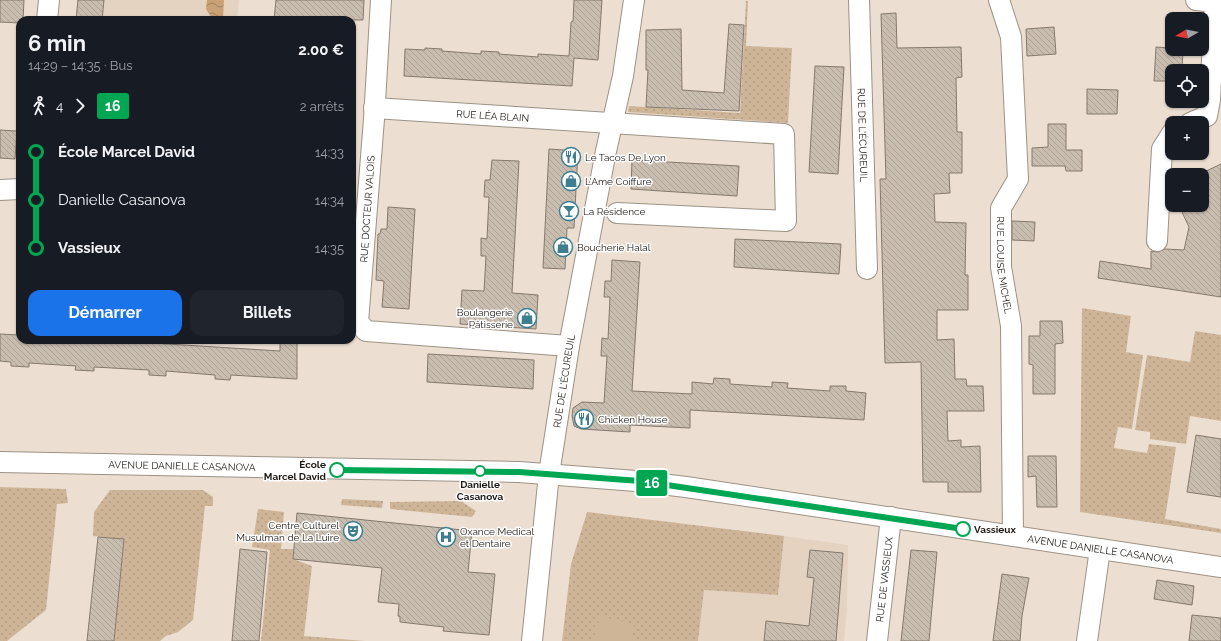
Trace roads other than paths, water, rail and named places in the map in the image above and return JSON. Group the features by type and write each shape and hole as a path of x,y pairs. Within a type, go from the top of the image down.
{"street":[{"path":"47,16 48,0"},
{"name":"RUE DOCTEUR VALOIS","path":"381,0 358,322 366,331 569,346"},
{"name":"RUE DE L'ÉCUREUIL","path":"532,641 549,474 569,346 612,124 623,76 634,0"},
{"name":"RUE DE L'ÉCUREUIL","path":"859,0 867,269"},
{"name":"RUE LOUISE MICHEL","path":"999,0 1011,37 1018,178 1002,208 1001,267 1011,326 1013,536"},
{"path":"1207,116 1210,100 1208,1"},
{"name":"RUE LÉA BLAIN","path":"374,108 612,124"},
{"path":"612,124 784,134 786,221 617,213"},
{"path":"1157,241 1162,149 1165,144"},
{"path":"0,190 16,189"},
{"name":"AVENUE DANIELLE CASANOVA","path":"0,462 549,474 640,481 1221,567"},
{"name":"RUE DE VASSIEUX","path":"877,641 891,517"},
{"path":"1088,641 1100,549"}],"water":[{"path":"207,0 224,0 223,16 210,16 206,9"}],"place":[{"name":"Le Tacos De Lyon","path":"571,157"},
{"name":"L'Ame Coiffure","path":"571,181"},
{"name":"La Résidence","path":"569,211"},
{"name":"Boucherie Halal","path":"563,247"},
{"name":"Boulangerie Pâtisserie","path":"527,318"},
{"name":"Chicken House","path":"584,419"},
{"name":"École Marcel David","path":"337,470"},
{"name":"Danielle Casanova","path":"480,471"},
{"name":"Vassieux","path":"963,529"},
{"name":"Centre Culturel Musulman de La Luire","path":"353,531"},
{"name":"Oxance Medical et Dentaire","path":"446,537"}]}
